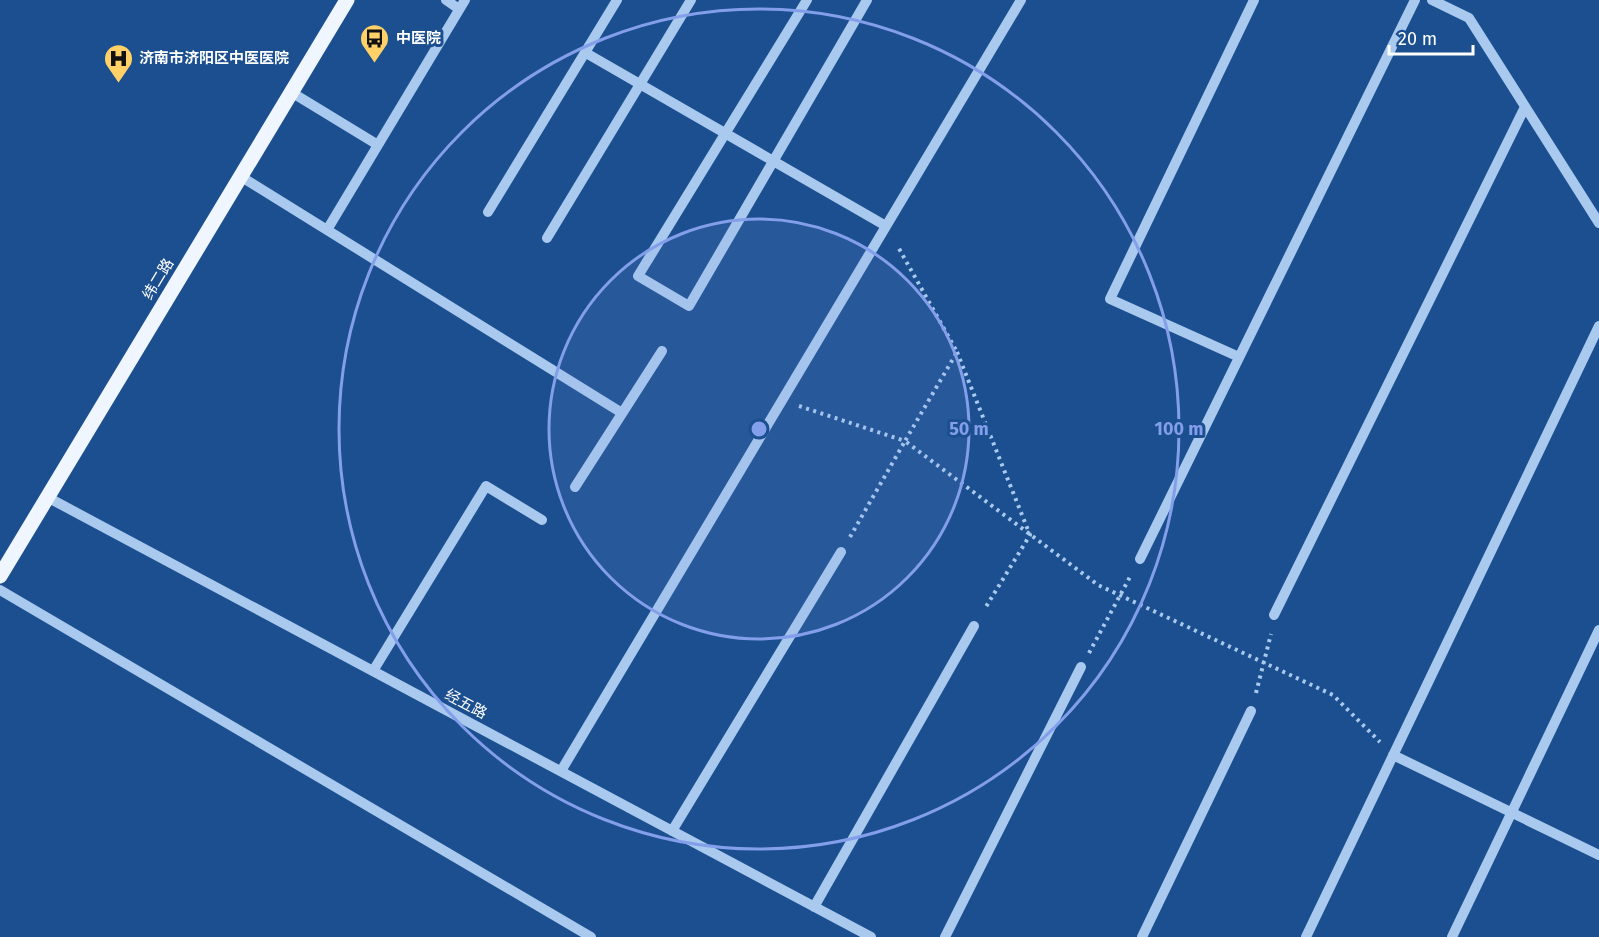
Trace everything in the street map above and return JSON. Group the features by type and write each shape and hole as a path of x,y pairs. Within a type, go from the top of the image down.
{"main road":[{"name":"纬二路","path":"0,576 4,559 47,497 346,0"}],"street":[{"path":"327,230 462,4 446,0"},
{"path":"488,212 617,0"},
{"path":"547,238 691,0"},
{"path":"807,0 638,276 689,306 867,0"},
{"path":"561,771 1021,0"},
{"path":"1239,357 1110,299 1254,0"},
{"path":"1140,559 1415,0"},
{"path":"1432,0 1469,18 1599,224"},
{"path":"586,53 886,226"},
{"path":"291,92 378,145"},
{"path":"1274,615 1525,107"},
{"path":"240,176 622,413"},
{"path":"1306,937 1599,326"},
{"path":"575,487 662,351"},
{"path":"373,671 486,486 542,520"},
{"name":"经五路","path":"47,497 871,937"},
{"path":"672,831 841,552"},
{"path":"0,590 591,937"},
{"path":"814,907 974,626"},
{"path":"1452,937 1599,630"},
{"path":"945,937 1082,667"},
{"path":"1142,937 1251,711"},
{"path":"1393,755 1599,855"}],"path":[{"path":"886,226 957,352 1030,535"},
{"path":"841,552 957,352"},
{"path":"782,400 905,441 1098,585 1333,695 1393,755"},
{"path":"974,626 1030,535"},
{"path":"1082,667 1140,559"},
{"path":"1251,711 1265,663 1274,615"}],"place":[{"name":"中医院","path":"375,64"},
{"name":"济南市济阳区中医医院","path":"118,84"}]}
